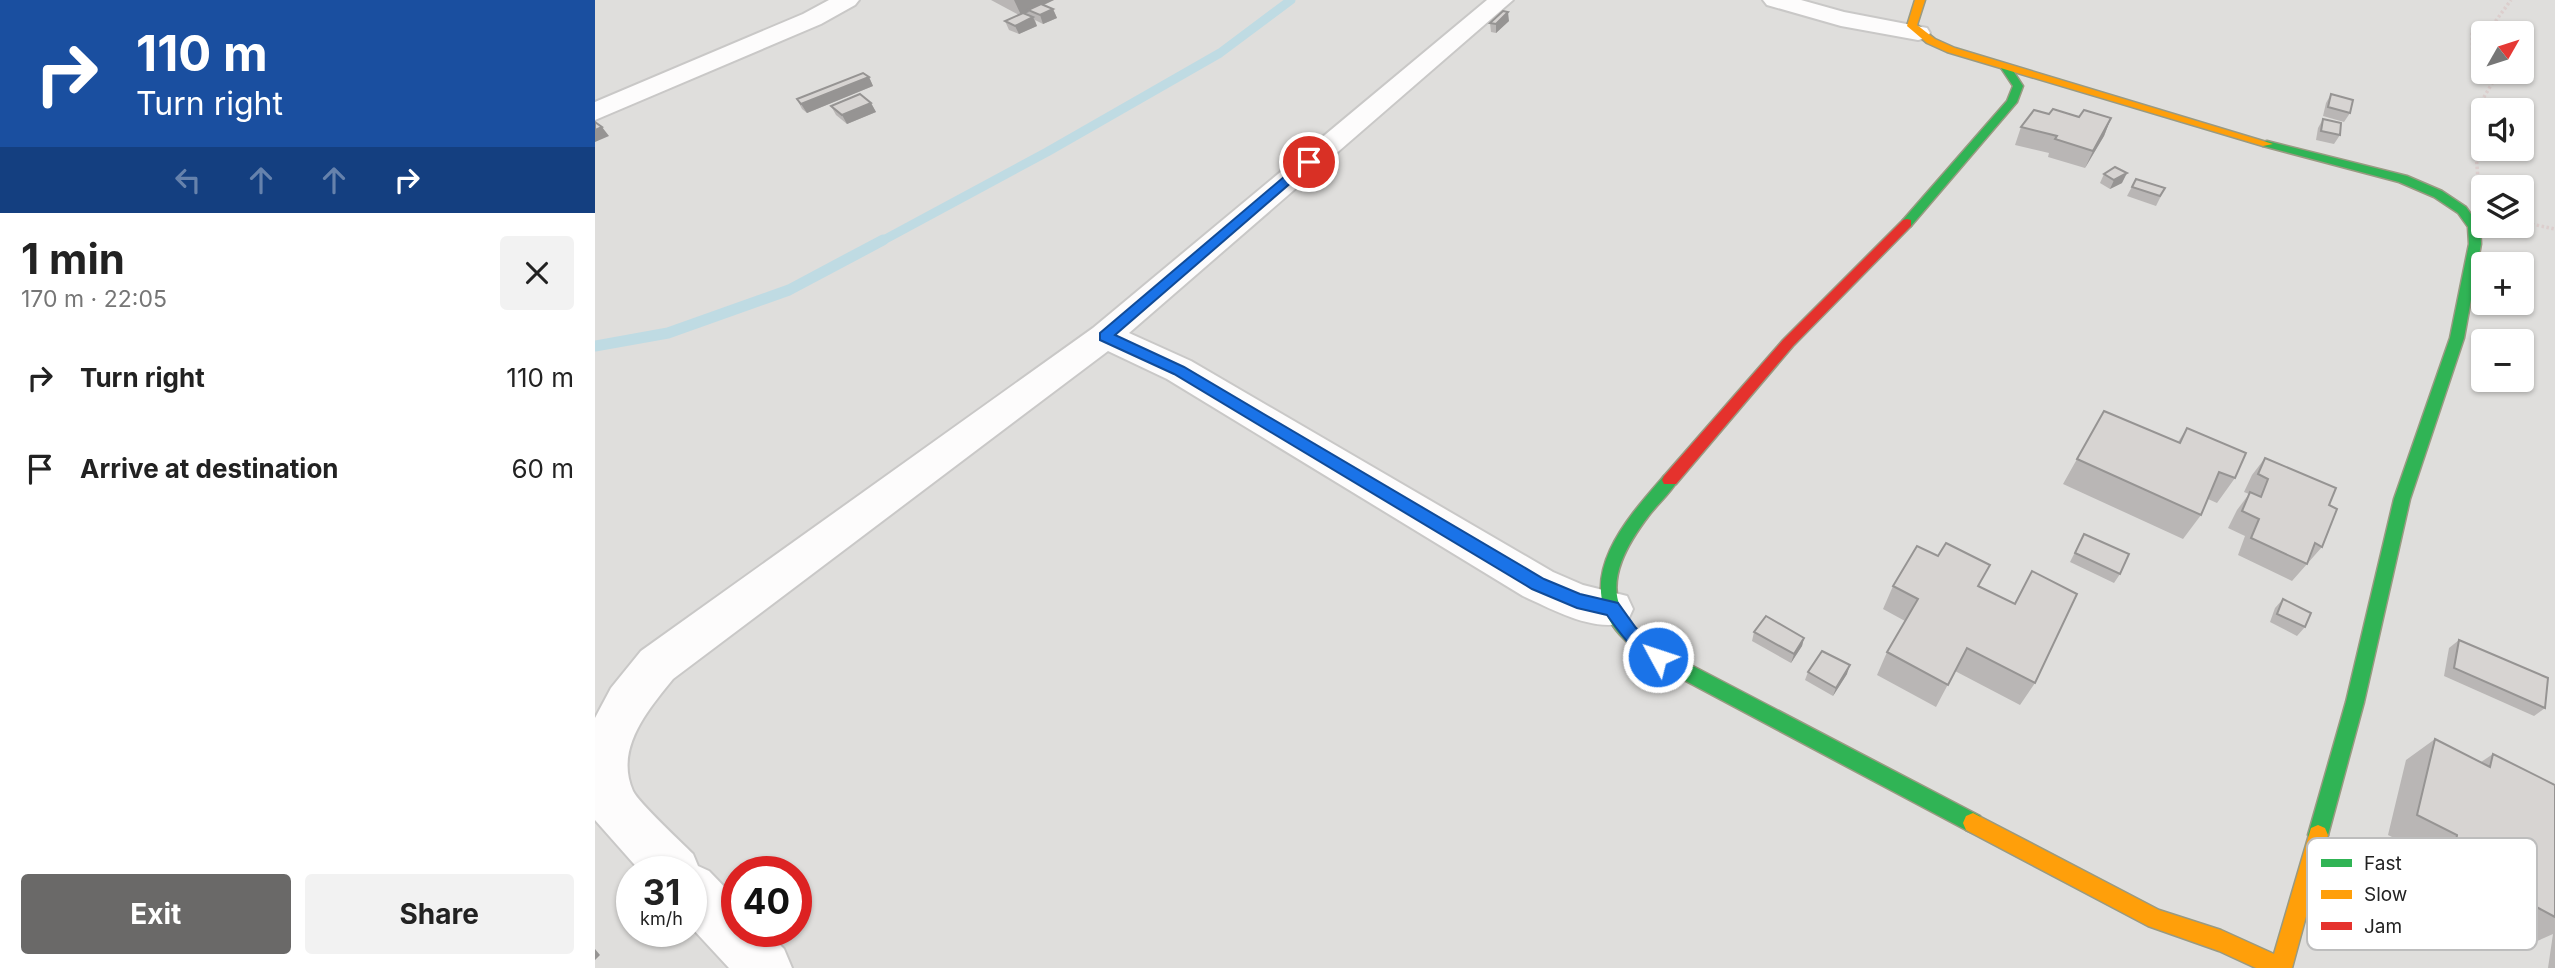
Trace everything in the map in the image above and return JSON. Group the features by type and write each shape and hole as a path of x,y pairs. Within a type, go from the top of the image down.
{"street":[{"path":"595,112 812,19 847,0"},
{"path":"660,856 612,804 605,772 608,739 627,702 657,665 1105,337 1501,0"},
{"path":"1775,0 1841,19 1918,33 1951,50 2005,68 2254,141 2403,179 2438,194 2462,210 2474,227 2475,244 2457,338 2402,499 2355,702 2317,838"},
{"path":"1918,33 1912,26 1920,0"},
{"path":"2005,68 2018,86 2012,102 1889,243 1788,343 1640,515 1619,548 1609,579 1612,608 1629,633 1658,657 2155,919 2221,941 2281,968 2307,875"},
{"path":"1105,337 1179,370 1538,584 1577,601 1612,608"},
{"path":"707,906 765,968"}],"path":[{"path":"2462,210 2478,184 2475,107 2493,89 2493,82 2473,68 2472,32 2483,32 2496,26 2511,0"},
{"path":"2534,225 2555,229"}],"shaded area":[{"path":"595,0 2555,0 2555,968 595,968"}],"building":[{"path":"1041,4 1053,9 1040,15 1028,10"},
{"path":"1503,11 1508,12 1496,24 1490,23"},
{"path":"1023,13 1033,17 1015,26 1005,21"},
{"path":"863,73 869,77 801,104 797,99"},
{"path":"860,94 871,103 842,115 831,106"},
{"path":"2331,94 2353,100 2350,113 2328,107"},
{"path":"2053,109 2079,117 2084,110 2111,118 2093,151 2055,139 2057,136 2021,127 2034,110 2049,114"},
{"path":"2323,119 2341,123 2340,135 2321,131"},
{"path":"2115,167 2127,173 2114,180 2104,174"},
{"path":"2136,179 2165,188 2160,196 2132,187"},
{"path":"2104,411 2180,443 2187,428 2246,453 2235,478 2219,472 2201,515 2077,459"},
{"path":"2265,458 2336,488 2329,505 2337,509 2322,547 2315,543 2307,564 2251,538 2259,519 2242,511 2250,492 2261,497 2268,479 2258,474"},
{"path":"2084,534 2129,554 2120,574 2075,553"},
{"path":"1946,543 1990,565 1978,586 2015,604 2032,571 2077,594 2035,683 1967,648 1948,685 1887,652 1918,599 1893,586 1917,546 1938,556"},
{"path":"2283,599 2311,613 2305,627 2277,614"},
{"path":"1766,616 1804,638 1794,654 1754,632"},
{"path":"2459,640 2548,678 2545,708 2454,668"},
{"path":"1822,651 1850,665 1836,688 1808,672"},
{"path":"2435,739 2490,767 2493,754 2555,785 2555,917 2537,907 2537,838 2457,838 2457,835 2417,815"}],"waterway":[{"path":"880,242 1047,152 1220,53 1291,0"},
{"path":"595,346 668,333 789,290 883,240"}],"traffic: fast":[{"path":"1907,223 2012,102 2018,86 2006,68"},
{"path":"2267,144 2403,179 2438,194 2462,210 2474,227 2475,244 2457,338 2402,499 2355,702 2318,835"},
{"path":"1670,480 1635,523 1615,557 1609,593 1613,610 1627,630 1658,657 1973,823"}],"traffic: slow":[{"path":"1920,0 1912,26 1931,41 1951,50 2267,144"},
{"path":"1973,823 2155,919 2221,941 2281,968 2307,875"}],"traffic: jam":[{"path":"1670,480 1788,343 1907,223"}],"route":[{"path":"1309,162 1105,337 1179,370 1538,584 1577,601 1612,608 1629,633 1658,657"}]}
